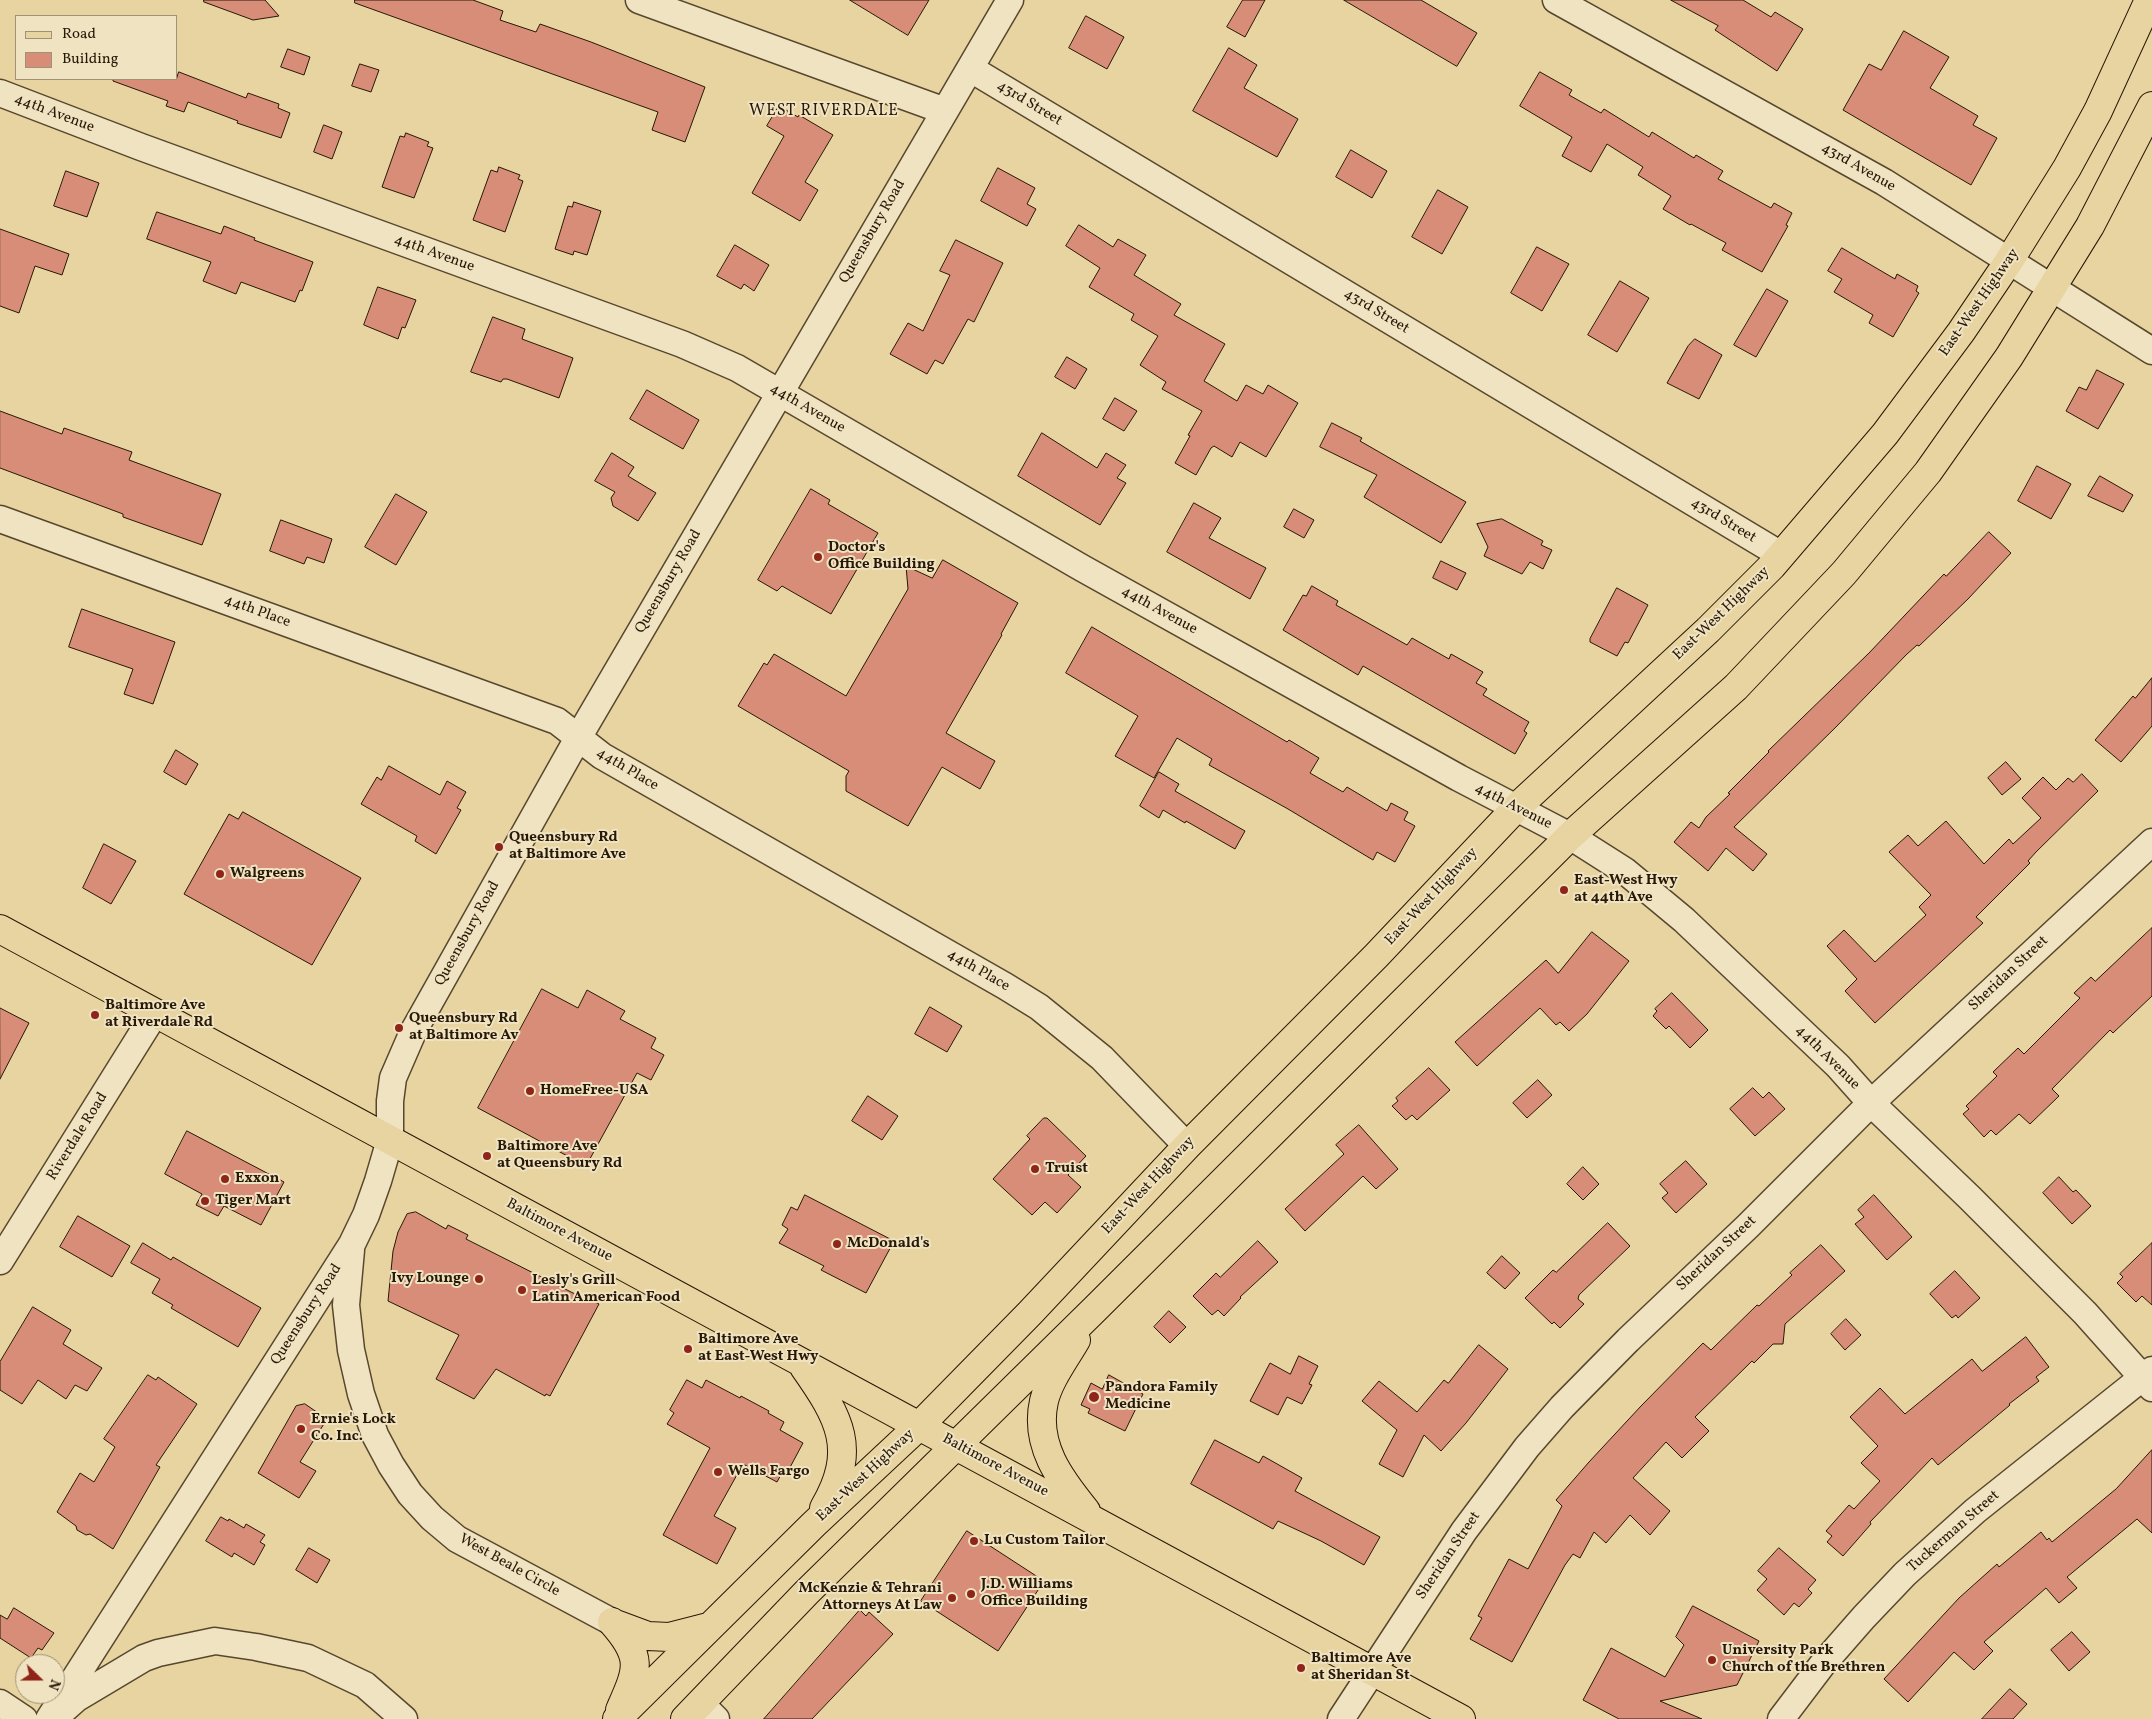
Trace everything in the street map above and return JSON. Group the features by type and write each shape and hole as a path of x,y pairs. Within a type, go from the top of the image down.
{"main road":[{"name":"East-West Highway","path":"617,1719 814,1524 919,1426 1030,1314 1187,1146 1376,956 1516,808 1708,630 1781,555 1885,434 1961,332 2009,261 2067,168 2098,111 2149,0"},
{"path":"701,1714 807,1592 1095,1309 1570,836 1736,687 1844,573 1928,472 1972,411 2090,226 2152,106"},
{"name":"Baltimore Avenue","path":"0,929 1461,1719"},
{"path":"1092,1518 1054,1468 1044,1446 1042,1424 1044,1400 1054,1378 1095,1309"},
{"path":"800,1362 825,1397 837,1423 843,1448 842,1467 834,1490 814,1524"},
{"path":"612,1622 648,1636 669,1638 710,1626"},
{"path":"612,1622 625,1637 633,1651 636,1667 632,1684 617,1719"}],"street":[{"path":"639,0 945,110"},
{"name":"Queensbury Road","path":"49,1719 352,1244 366,1215 390,1140 390,1101 393,1078 402,1054 578,738 945,110 971,70 1010,0"},
{"name":"43rd Avenue","path":"1556,0 1884,182 2152,351"},
{"name":"43rd Street","path":"971,70 1781,555"},
{"name":"44th Avenue","path":"0,93 141,147 682,344 737,368 1082,568 1451,774 1570,836 1625,871 1659,898 1838,1066 1871,1103 1970,1198 2149,1379"},
{"name":"44th Place","path":"0,518 557,721 602,756 1005,986 1038,1007 1107,1062 1187,1146"},
{"name":"Sheridan Street","path":"1341,1719 1374,1672 1464,1531 1527,1447 1562,1407 1648,1319 1748,1226 1871,1103 2152,842"},
{"name":"Riverdale Road","path":"0,1261 155,1013"},
{"name":"West Beale Circle","path":"352,1244 346,1305 352,1350 361,1394 375,1435 391,1465 410,1494 432,1518 457,1539 612,1622"},
{"name":"Tuckerman Street","path":"1781,1719 1822,1665 1905,1574 1975,1511 2149,1379"},
{"path":"54,1719 77,1698 144,1658 158,1653 215,1641 308,1658 365,1686 404,1719"},
{"path":"0,1703 24,1719"}],"building":[{"path":"204,0 265,0 279,16 253,20 204,2"},
{"path":"355,0 473,0 503,11 500,20 536,32 540,24 705,87 685,142 652,130 658,112 355,3"},
{"path":"850,0 929,0 908,35"},
{"path":"1243,0 1265,0 1245,37 1227,27"},
{"path":"1344,0 1421,0 1477,33 1457,66"},
{"path":"1671,0 1743,0 1771,17 1775,12 1803,29 1777,71 1715,30 1718,26"},
{"path":"1086,16 1124,37 1107,69 1069,48"},
{"path":"1904,31 1949,57 1930,88 1978,116 1973,125 1997,138 1971,185 1843,110 1869,64 1881,70"},
{"path":"1229,48 1257,65 1244,88 1298,119 1277,157 1193,111"},
{"path":"288,49 310,57 304,75 281,67"},
{"path":"360,64 379,70 371,92 352,86"},
{"path":"179,72 246,98 248,93 279,104 278,108 290,113 281,138 237,123 238,121 188,102 184,112 166,106 168,101 113,81 178,80"},
{"path":"1540,72 1572,90 1569,95 1601,113 1604,109 1649,137 1652,132 1694,158 1696,155 1723,171 1718,179 1771,208 1774,203 1792,213 1786,225 1788,226 1762,272 1722,250 1726,243 1663,209 1671,196 1638,175 1643,167 1607,144 1591,172 1562,156 1572,137 1520,106"},
{"path":"779,106 798,117 799,115 833,135 805,182 818,190 800,221 752,193 784,136 767,126"},
{"path":"324,125 342,132 332,159 314,152"},
{"path":"406,133 429,142 427,146 433,148 414,198 382,187 400,136 404,137"},
{"path":"1351,150 1387,171 1372,198 1336,177"},
{"path":"499,167 520,175 518,179 523,181 505,232 473,220 491,170 497,172"},
{"path":"998,168 1035,188 1027,204 1036,209 1027,226 981,201"},
{"path":"66,171 99,183 87,217 54,206"},
{"path":"1438,190 1468,207 1442,254 1412,237"},
{"path":"574,202 601,211 587,255 574,251 573,255 555,249 568,206 572,207"},
{"path":"157,212 221,234 224,226 255,238 254,240 313,262 302,291 300,290 295,302 241,282 236,294 203,281 211,262 147,239"},
{"path":"1079,225 1113,247 1118,239 1146,255 1134,275 1181,304 1174,315 1225,344 1204,381 1237,401 1246,385 1263,394 1268,385 1298,403 1266,457 1240,442 1232,457 1214,446 1211,448 1196,475 1175,463 1202,411 1162,389 1166,382 1140,365 1158,336 1131,320 1134,314 1089,287 1100,268 1066,246"},
{"path":"0,229 69,254 62,275 35,266 19,313 0,306"},
{"path":"956,240 1003,263 974,322 968,319 943,364 935,360 927,374 890,354 908,323 923,331 950,275 940,271"},
{"path":"735,245 769,265 754,291 744,284 741,289 717,276"},
{"path":"1537,247 1569,264 1542,311 1511,293"},
{"path":"1842,248 1895,279 1897,274 1918,286 1916,291 1919,293 1893,337 1869,323 1873,315 1834,292 1842,279 1828,271"},
{"path":"1620,281 1649,298 1617,352 1588,335"},
{"path":"378,287 416,300 405,328 402,327 398,339 364,325"},
{"path":"1767,289 1788,301 1756,357 1734,345"},
{"path":"493,317 525,329 522,339 573,358 559,398 507,379 503,379 501,382 471,372"},
{"path":"1695,339 1722,355 1699,399 1667,383 1688,346"},
{"path":"1067,357 1087,369 1075,389 1055,377"},
{"path":"2097,370 2124,384 2098,429 2066,411 2079,387 2086,390"},
{"path":"647,390 699,420 683,449 630,419"},
{"path":"1115,398 1137,411 1124,431 1103,419"},
{"path":"0,411 62,434 64,428 132,452 129,460 221,494 202,545 123,517 123,514 0,468"},
{"path":"1332,423 1362,438 1360,441 1466,502 1441,543 1364,497 1377,475 1320,447"},
{"path":"1042,433 1097,468 1106,453 1126,465 1117,478 1126,483 1100,525 1018,476"},
{"path":"612,453 634,467 628,476 656,493 638,521 613,506 611,498 615,492 595,481"},
{"path":"2037,466 2071,484 2051,519 2018,501"},
{"path":"2100,476 2133,495 2123,512 2088,496"},
{"name":"Doctor's Office Building","path":"811,489 830,500 828,504 878,533 831,614 782,586 777,591 758,580"},
{"path":"396,494 427,512 396,565 365,547"},
{"path":"1194,503 1221,518 1209,538 1266,568 1250,599 1167,552"},
{"path":"1294,509 1314,520 1304,538 1284,527"},
{"path":"1502,519 1543,541 1541,545 1552,550 1543,569 1530,562 1522,574 1484,556 1488,547 1477,524"},
{"path":"281,520 332,539 324,563 307,557 304,564 270,551"},
{"path":"1989,532 2011,553 1968,599 1919,646 1917,645 1906,655 1734,827 1767,854 1753,871 1726,848 1708,871 1674,842 1691,822 1699,828 1706,817 1730,794 1728,793 1768,751 1869,653 1944,574 1946,576"},
{"path":"943,560 1018,603 1002,635 946,733 995,761 980,789 942,767 908,826 846,791 846,776 849,771 738,706 764,663 767,665 774,654 846,696 908,589 906,566 932,578"},
{"path":"1441,561 1466,573 1457,590 1433,578"},
{"path":"1312,586 1338,601 1336,605 1407,645 1412,638 1449,659 1451,654 1483,672 1476,683 1487,689 1483,695 1529,722 1524,731 1527,733 1515,754 1363,666 1358,675 1283,630 1303,595 1306,596"},
{"path":"1617,588 1648,605 1628,643 1625,642 1617,656 1590,642 1590,639"},
{"path":"82,609 175,642 153,704 124,694 133,669 69,647"},
{"path":"1092,627 1287,742 1289,740 1319,758 1310,773 1343,792 1347,787 1387,811 1391,803 1408,812 1404,820 1415,826 1395,862 1377,852 1373,860 1288,809 1209,765 1212,759 1177,738 1154,778 1115,756 1138,716 1066,673"},
{"path":"2152,678 2152,726 2121,762 2095,740 2133,696 2135,698"},
{"path":"176,750 198,764 186,785 164,772"},
{"path":"2006,762 2021,779 2002,795 1988,778"},
{"path":"389,766 440,795 447,781 466,792 457,808 461,810 436,854 415,841 417,836 361,804 377,777 381,780"},
{"path":"1159,772 1179,784 1175,791 1245,831 1235,849 1163,810 1159,818 1140,806"},
{"path":"2082,774 2098,791 2036,852 2028,861 2030,863 1976,917 1983,923 1875,1023 1845,991 1857,979 1827,946 1844,930 1875,962 1926,915 1919,907 1931,895 1889,852 1908,835 1918,846 1946,821 1984,864 2009,839 2013,844 2041,818 2022,798 2043,777 2056,790 2068,778 2073,782"},
{"name":"Walgreens","path":"243,812 361,878 312,965 184,894 229,814 238,819"},
{"path":"104,844 136,861 111,904 83,888"},
{"path":"2152,928 2152,996 2113,1033 2110,1030 2052,1089 2059,1096 2030,1124 2019,1114 1996,1135 1991,1130 1984,1137 1963,1114 1969,1109 1966,1106 1997,1076 1993,1072 2018,1048 2024,1054 2080,998 2074,993 2091,977 2095,981"},
{"path":"1592,932 1629,961 1587,1014 1569,1031 1560,1022 1556,1025 1540,1008 1477,1066 1455,1042 1546,960 1558,973"},
{"path":"542,989 578,1008 587,990 625,1011 620,1019 656,1038 651,1048 664,1055 651,1080 637,1073 586,1166 478,1108"},
{"path":"1672,993 1708,1030 1690,1048 1669,1026 1666,1029 1653,1016 1657,1011 1655,1009"},
{"path":"930,1007 962,1026 947,1052 915,1034"},
{"path":"0,1008 29,1023 0,1079"},
{"path":"1429,1068 1450,1090 1417,1120 1412,1115 1406,1120 1392,1106 1398,1101 1396,1098"},
{"path":"1538,1080 1552,1095 1527,1118 1513,1103"},
{"path":"1753,1088 1763,1098 1769,1092 1785,1109 1755,1136 1730,1109"},
{"path":"868,1096 898,1116 882,1140 852,1121"},
{"path":"1044,1118 1047,1118 1086,1156 1068,1175 1081,1187 1057,1213 1045,1202 1032,1215 993,1179 1030,1139 1027,1136"},
{"path":"1359,1125 1398,1169 1376,1189 1363,1176 1305,1231 1285,1209 1344,1154 1336,1145"},
{"name":"Exxon","path":"187,1131 284,1182 261,1225 224,1206 218,1216 196,1205 202,1194 165,1174"},
{"path":"1686,1161 1707,1184 1676,1213 1662,1198 1668,1193 1660,1184"},
{"path":"1583,1167 1599,1184 1583,1200 1567,1184"},
{"path":"2059,1177 2073,1192 2076,1190 2091,1206 2072,1224 2043,1193"},
{"name":"McDonald's","path":"805,1195 894,1241 866,1293 821,1270 824,1266 779,1243 788,1229 782,1225 791,1207 797,1210"},
{"path":"1874,1195 1912,1237 1887,1260 1855,1224 1864,1217 1858,1210"},
{"path":"416,1212 446,1229 448,1225 468,1235 466,1239 577,1295 578,1293 599,1304 550,1396 546,1394 545,1396 496,1369 474,1399 436,1379 459,1335 388,1301 393,1251 398,1232 407,1214"},
{"path":"78,1216 130,1246 112,1277 60,1247"},
{"path":"1608,1223 1630,1246 1579,1295 1578,1299 1584,1304 1560,1328 1554,1322 1552,1324 1525,1298 1553,1270 1556,1272"},
{"path":"1258,1241 1278,1262 1240,1297 1224,1316 1218,1310 1212,1315 1193,1296 1216,1273 1220,1277"},
{"path":"143,1243 171,1260 173,1257 261,1308 238,1347 171,1308 173,1305 152,1293 160,1279 131,1263"},
{"path":"2152,1243 2152,1305 2142,1296 2136,1302 2117,1283 2123,1277 2120,1274"},
{"path":"1821,1245 1845,1271 1785,1324 1783,1344 1773,1344 1754,1363 1752,1361 1695,1417 1709,1431 1682,1458 1666,1442 1633,1478 1670,1511 1650,1535 1630,1515 1606,1543 1594,1532 1580,1558 1573,1554 1565,1565 1512,1662 1470,1639 1482,1618 1478,1616 1509,1559 1528,1569 1562,1506 1556,1500 1589,1462 1703,1343 1711,1350 1757,1305 1759,1306 1792,1275 1790,1273"},
{"path":"1502,1256 1520,1273 1505,1289 1487,1273"},
{"path":"1955,1271 1980,1298 1958,1318 1956,1315 1952,1318 1930,1294"},
{"path":"33,1307 71,1330 63,1344 102,1368 87,1391 75,1385 66,1399 38,1380 22,1404 0,1390 0,1362"},
{"path":"1169,1311 1186,1327 1170,1343 1154,1327"},
{"path":"1846,1319 1861,1335 1845,1350 1831,1334"},
{"path":"2026,1337 2049,1367 2036,1377 2039,1381 1938,1465 1932,1458 1870,1522 1871,1524 1843,1556 1827,1542 1832,1536 1826,1531 1849,1505 1854,1509 1880,1481 1861,1463 1878,1446 1850,1417 1880,1388 1905,1414 1972,1359 1982,1371"},
{"path":"1479,1345 1508,1369 1466,1423 1441,1451 1424,1435 1403,1477 1379,1464 1397,1430 1362,1401 1379,1381 1417,1412 1444,1380 1448,1383"},
{"path":"1299,1356 1318,1366 1309,1384 1312,1385 1302,1404 1287,1397 1278,1415 1250,1401 1270,1363 1290,1374"},
{"path":"148,1375 156,1380 158,1377 197,1404 156,1465 160,1467 113,1549 90,1534 86,1535 77,1530 76,1526 57,1512 80,1473 94,1482 115,1447 104,1439"},
{"path":"1109,1375 1143,1394 1125,1431 1088,1413 1090,1409 1081,1405 1091,1383 1102,1389"},
{"name":"Wells Fargo","path":"687,1380 702,1388 706,1380 769,1411 768,1413 784,1422 780,1430 803,1443 787,1473 783,1471 777,1482 743,1464 714,1516 736,1528 717,1564 663,1535 710,1448 667,1424 674,1413 670,1410"},
{"path":"305,1404 327,1419 300,1462 316,1471 299,1498 258,1473 296,1406"},
{"path":"1215,1440 1259,1463 1263,1456 1302,1478 1295,1491 1380,1537 1364,1565 1321,1541 1278,1521 1273,1529 1191,1484"},
{"path":"2152,1450 2152,1533 2137,1519 2067,1577 2077,1588 2059,1603 2046,1588 1984,1642 1993,1651 1974,1670 1954,1652 1908,1702 1884,1679 1959,1598 1997,1564 1999,1567 2041,1532 2047,1540 2049,1538 2052,1542 2116,1489"},
{"path":"221,1517 228,1521 229,1519 244,1528 246,1524 265,1535 260,1542 265,1545 254,1565 234,1553 232,1557 206,1541"},
{"name":"J.D. Williams Office Building","path":"967,1531 1044,1581 998,1651 921,1601"},
{"path":"309,1548 330,1560 317,1583 296,1570"},
{"path":"1779,1548 1816,1580 1808,1589 1812,1593 1799,1607 1794,1603 1784,1615 1757,1590 1767,1579 1758,1571"},
{"name":"University Park Church of the Brethren","path":"1693,1606 1759,1641 1737,1685 1660,1701 1702,1719 1619,1719 1583,1700 1611,1648 1665,1677 1684,1645 1676,1637"},
{"path":"14,1608 54,1633 42,1650 38,1648 34,1654 25,1654 0,1638 0,1615 7,1619"},
{"path":"860,1610 866,1616 869,1612 893,1634 812,1719 764,1719"},
{"path":"2072,1632 2090,1652 2069,1671 2051,1650"},
{"path":"2010,1689 2027,1704 2013,1719 1982,1719"}],"place":[{"name":"Doctor's Office Building","path":"818,557"},
{"name":"Queensbury Rd at Baltimore Ave","path":"499,847"},
{"name":"Walgreens","path":"220,874"},
{"name":"East-West Hwy at 44th Ave","path":"1564,890"},
{"name":"Baltimore Ave at Riverdale Rd","path":"95,1015"},
{"name":"Queensbury Rd at Baltimore Av","path":"399,1028"},
{"name":"HomeFree-USA","path":"530,1091"},
{"name":"Baltimore Ave at Queensbury Rd","path":"487,1156"},
{"name":"Truist","path":"1035,1169"},
{"name":"Exxon","path":"225,1179"},
{"name":"Tiger Mart","path":"205,1201"},
{"name":"McDonald's","path":"837,1244"},
{"name":"Ivy Lounge","path":"479,1279"},
{"name":"Lesly's Grill Latin American Food","path":"522,1290"},
{"name":"Baltimore Ave at East-West Hwy","path":"688,1349"},
{"name":"Pandora Family Medicine","path":"1094,1397"},
{"name":"Ernie's Lock Co. Inc.","path":"301,1429"},
{"name":"Wells Fargo","path":"718,1472"},
{"name":"Lu Custom Tailor","path":"974,1541"},
{"name":"J.D. Williams Office Building","path":"971,1594"},
{"name":"McKenzie & Tehrani Attorneys At Law","path":"952,1598"},
{"name":"University Park Church of the Brethren","path":"1712,1660"},
{"name":"Baltimore Ave at Sheridan St","path":"1301,1668"}],"district":[{"name":"WEST RIVERDALE","path":"824,112"}]}
